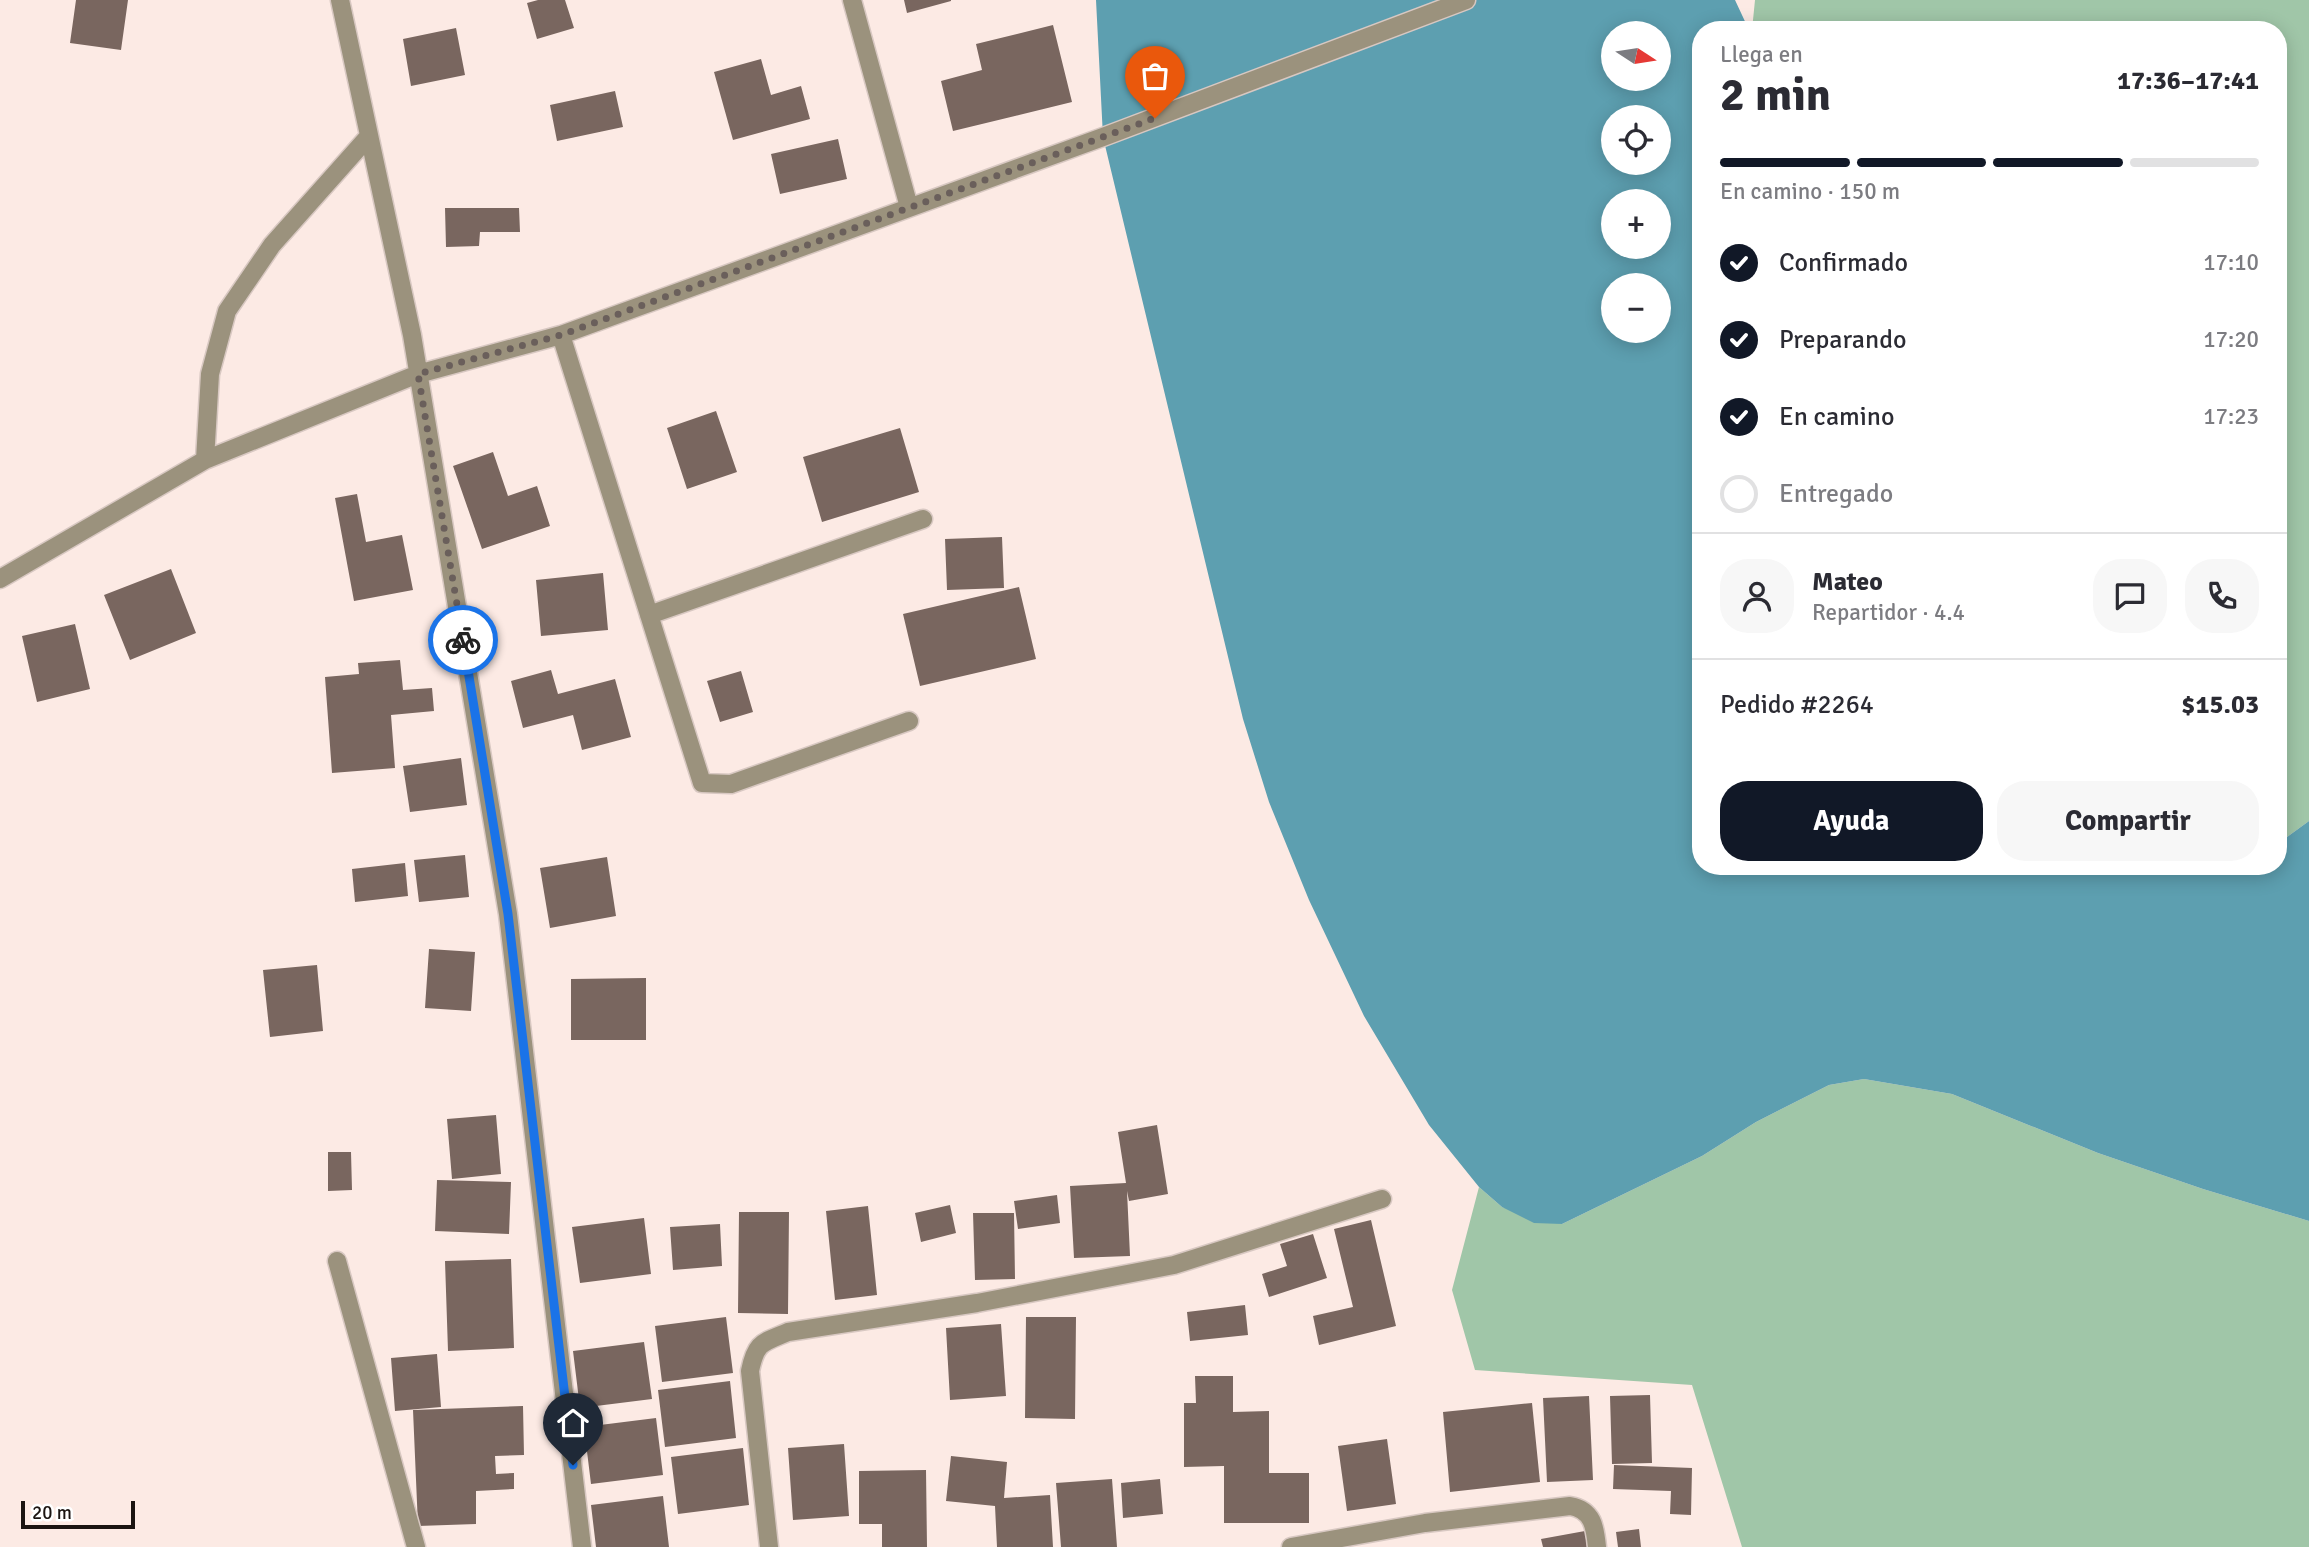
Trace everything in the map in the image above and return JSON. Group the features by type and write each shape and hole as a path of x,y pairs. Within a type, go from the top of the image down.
{"street":[{"path":"340,0 418,374 508,914 582,1547"},
{"path":"852,0 909,207"},
{"path":"0,579 205,460 418,374 561,335 1103,137 1466,0"},
{"path":"205,460 210,374 227,311 272,245 369,136"},
{"path":"561,335 702,783 731,785 909,721"},
{"path":"649,615 923,519"},
{"path":"769,1547 750,1371 753,1357 761,1343 788,1332 978,1303 1174,1265 1382,1199"},
{"path":"337,1261 416,1547"},
{"path":"1292,1547 1425,1523 1570,1506 1586,1511 1593,1520 1597,1547"}],"green space":[{"path":"1755,0 2309,0 2309,821 2287,837 2287,21 1753,21"},
{"path":"1864,1079 1952,1094 2098,1153 2309,1221 2309,1547 1742,1547 1692,1385 1475,1370 1452,1290 1479,1187 1502,1207 1562,1224 1702,1156 1756,1122 1829,1085"}],"water":[{"path":"1096,0 1735,0 1745,21 1692,21 1692,875 2287,875 2287,837 2309,821 2309,1221 2098,1153 1952,1094 1864,1079 1829,1085 1756,1122 1702,1156 1562,1224 1534,1223 1502,1207 1479,1187 1429,1125 1364,1016 1309,900 1269,802 1243,719 1103,137"}],"building":[{"path":"76,0 128,0 121,50 70,43"},
{"path":"538,0 565,0 574,28 537,39 527,3"},
{"path":"904,0 951,0 951,1 907,13"},
{"path":"1053,25 1072,102 953,131 941,81 982,70 976,44"},
{"path":"456,28 465,75 411,86 403,39"},
{"path":"761,59 771,95 801,86 810,119 733,140 714,72"},
{"path":"615,91 623,127 557,141 550,105"},
{"path":"838,139 847,179 780,194 771,154"},
{"path":"445,208 519,208 520,232 480,232 479,246 446,247"},
{"path":"716,411 737,472 687,489 667,428"},
{"path":"900,428 919,492 822,522 803,457"},
{"path":"493,452 508,496 537,486 550,526 482,549 453,466"},
{"path":"357,494 366,542 402,535 413,590 354,601 335,498"},
{"path":"1002,537 1004,588 947,590 945,539"},
{"path":"171,569 196,633 130,660 104,595"},
{"path":"603,573 608,630 541,636 536,580"},
{"path":"1019,587 1036,659 920,686 903,614"},
{"path":"75,624 90,689 37,702 22,636"},
{"path":"400,660 403,690 432,688 434,711 391,715 395,768 332,773 325,677 359,674 358,663"},
{"path":"551,670 558,694 615,679 631,737 582,750 573,715 523,728 511,681"},
{"path":"741,671 753,712 720,722 707,681"},
{"path":"461,758 467,805 410,812 403,766"},
{"path":"465,855 469,897 419,902 414,860"},
{"path":"607,857 616,916 550,928 540,868"},
{"path":"405,863 408,896 355,902 352,869"},
{"path":"429,949 475,952 471,1011 425,1008"},
{"path":"317,965 323,1031 270,1037 263,970"},
{"path":"646,978 646,1040 571,1040 571,979"},
{"path":"496,1115 501,1174 452,1179 447,1119"},
{"path":"1157,1125 1168,1194 1129,1201 1127,1191 1130,1256 1074,1258 1070,1186 1126,1183 1118,1132"},
{"path":"328,1152 351,1152 352,1190 328,1191"},
{"path":"437,1180 511,1182 509,1234 435,1231"},
{"path":"1057,1195 1060,1223 1018,1229 1014,1201"},
{"path":"950,1205 956,1233 921,1242 915,1213"},
{"path":"868,1206 877,1295 835,1300 826,1211"},
{"path":"739,1212 789,1212 788,1314 738,1313"},
{"path":"973,1213 1014,1213 1015,1279 975,1280"},
{"path":"644,1218 651,1274 580,1283 572,1227"},
{"path":"1371,1220 1396,1326 1319,1345 1313,1316 1353,1307 1334,1229"},
{"path":"720,1224 722,1266 673,1270 670,1227"},
{"path":"1313,1234 1327,1278 1269,1297 1262,1274 1287,1266 1280,1244"},
{"path":"511,1259 514,1348 448,1351 445,1261"},
{"path":"1245,1305 1248,1335 1190,1341 1187,1312"},
{"path":"726,1317 733,1373 662,1382 655,1326"},
{"path":"1026,1317 1076,1317 1075,1419 1025,1418"},
{"path":"1001,1324 1006,1396 950,1400 946,1328"},
{"path":"644,1342 652,1399 580,1408 573,1351"},
{"path":"437,1354 441,1407 395,1411 391,1358"},
{"path":"1195,1376 1233,1376 1233,1412 1269,1411 1269,1473 1309,1473 1309,1523 1224,1523 1224,1466 1184,1467 1184,1403 1196,1403"},
{"path":"730,1381 736,1438 665,1447 658,1390"},
{"path":"1650,1395 1652,1463 1612,1464 1610,1396"},
{"path":"1589,1396 1593,1480 1547,1482 1543,1398"},
{"path":"1532,1403 1540,1482 1450,1492 1443,1412"},
{"path":"523,1406 524,1455 495,1456 496,1474 514,1473 514,1489 476,1491 476,1524 418,1526 413,1410"},
{"path":"656,1418 663,1475 591,1484 584,1427"},
{"path":"1387,1439 1396,1504 1347,1511 1338,1446"},
{"path":"844,1444 849,1516 793,1520 788,1448"},
{"path":"743,1448 749,1505 678,1514 671,1457"},
{"path":"951,1456 1007,1462 1004,1498 1050,1495 1053,1547 997,1547 995,1506 946,1501"},
{"path":"1614,1465 1692,1468 1691,1515 1670,1514 1671,1491 1613,1489"},
{"path":"926,1470 927,1547 882,1547 882,1524 859,1524 859,1471"},
{"path":"1112,1479 1117,1547 1061,1547 1056,1483"},
{"path":"1160,1479 1163,1514 1123,1518 1121,1483"},
{"path":"663,1496 669,1547 596,1547 591,1505"},
{"path":"1639,1529 1641,1547 1618,1547 1616,1532"},
{"path":"1585,1531 1587,1547 1543,1547 1541,1539"}],"way so far":[{"path":"463,640 418,374 561,335 1155,118"}],"route":[{"path":"463,640 508,914 573,1465"}]}
